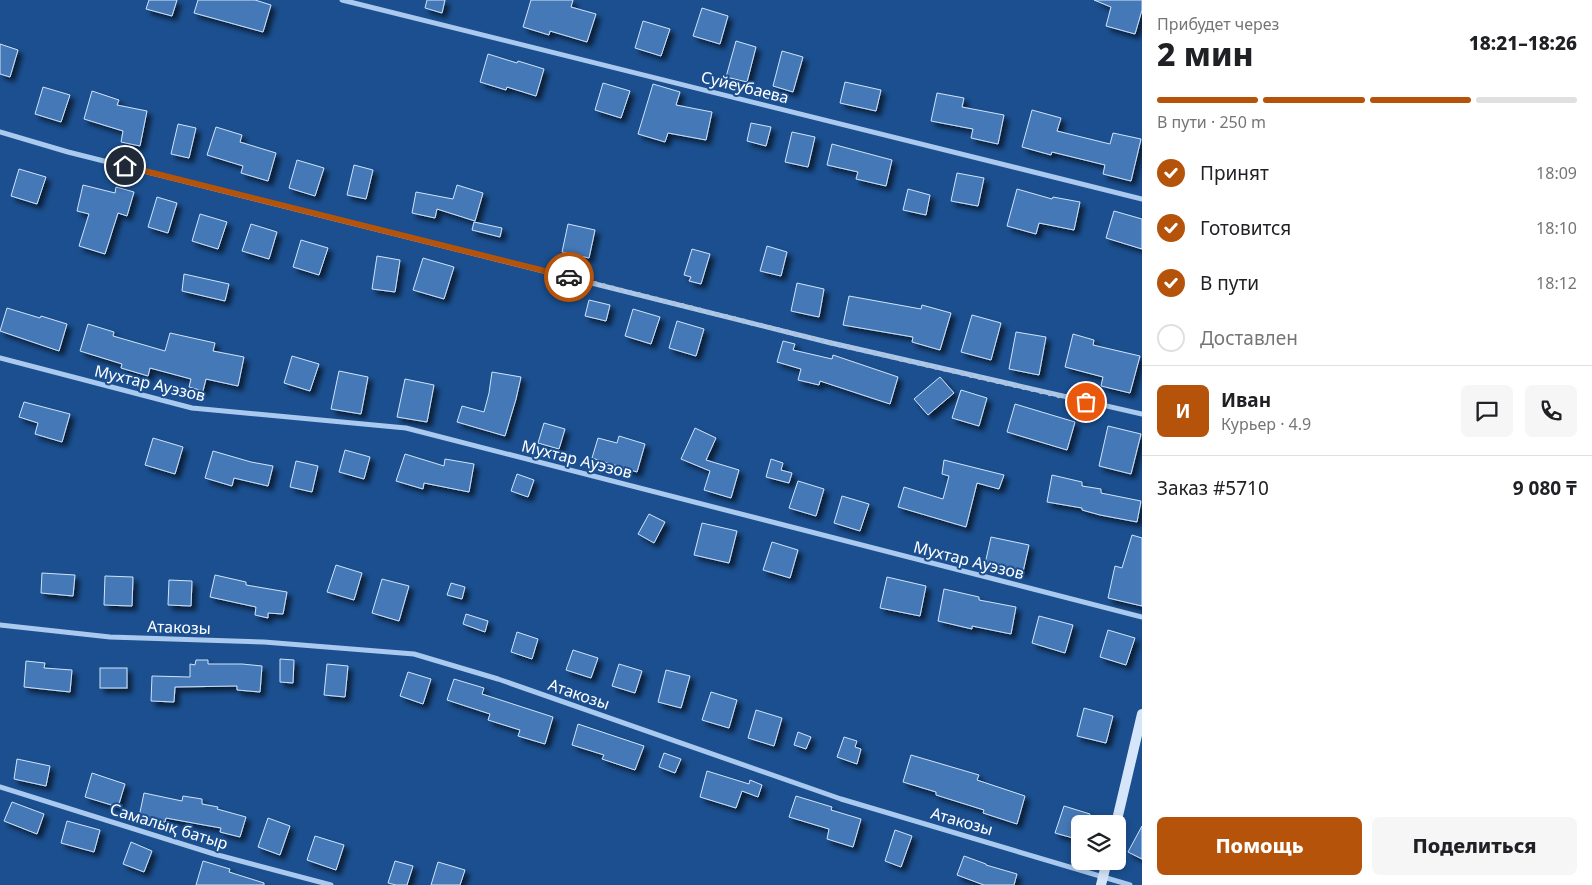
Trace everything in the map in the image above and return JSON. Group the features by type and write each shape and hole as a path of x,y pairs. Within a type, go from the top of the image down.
{"street":[{"name":"Суйеубаева","path":"342,0 1142,199"},
{"path":"0,132 78,154 817,339 1142,414"},
{"name":"Мухтар Ауэзов","path":"0,358 192,408 406,428 1142,617"},
{"name":"Атакозы","path":"0,625 110,637 264,642 414,654 498,679 841,799 1102,881 1130,885"},
{"path":"1118,815 1142,714"},
{"name":"Самалық батыр","path":"0,787 214,854 331,885"}],"building":[{"path":"149,0 177,0 172,16 146,9"},
{"path":"198,0 255,0 271,5 263,32 194,13"},
{"path":"427,0 445,0 442,13 425,8"},
{"path":"531,0 573,0 571,7 596,14 587,42 550,31 549,35 523,27"},
{"path":"1094,0 1142,0 1142,10 1135,34 1106,26 1111,7"},
{"path":"702,8 728,16 720,44 693,36"},
{"path":"643,21 670,29 661,56 635,48"},
{"path":"736,41 756,47 747,82 726,77"},
{"path":"0,44 18,50 10,77 0,74"},
{"path":"782,51 803,57 793,92 773,86"},
{"path":"488,54 544,69 536,96 507,87 506,90 480,82"},
{"path":"845,82 881,90 876,111 840,103"},
{"path":"603,83 630,91 621,118 595,110"},
{"path":"653,84 680,92 676,105 712,112 706,140 668,133 665,142 638,134"},
{"path":"43,87 70,95 61,122 35,114"},
{"path":"92,91 119,100 117,105 147,111 140,146 121,142 123,131 84,119"},
{"path":"937,93 964,98 962,107 1004,115 998,144 971,138 973,129 931,121"},
{"path":"1032,110 1061,118 1057,131 1110,144 1113,133 1141,139 1131,181 1103,174 1105,165 1052,152 1051,155 1022,147"},
{"path":"751,123 771,127 766,146 747,141"},
{"path":"178,124 196,128 189,158 171,154"},
{"path":"216,127 242,135 240,142 276,153 268,181 241,173 243,166 207,155"},
{"path":"792,132 815,137 808,167 785,162"},
{"path":"832,144 892,160 886,186 856,179 858,172 827,165"},
{"path":"297,160 324,168 315,196 289,188"},
{"path":"354,165 373,170 366,199 347,195"},
{"path":"19,169 46,177 37,204 11,196"},
{"path":"957,173 984,178 978,206 951,201"},
{"path":"83,185 115,193 116,187 134,192 127,216 118,213 105,254 79,246 89,214 77,211"},
{"path":"457,185 483,193 475,221 437,209 435,218 412,213 416,192 453,199"},
{"path":"908,189 930,195 926,215 903,210"},
{"path":"1017,189 1052,199 1053,197 1080,202 1074,230 1039,223 1036,234 1007,226"},
{"path":"157,197 177,203 168,233 148,227"},
{"path":"1114,211 1142,219 1142,249 1106,238"},
{"path":"200,214 227,222 218,249 192,241"},
{"path":"474,222 502,228 500,237 472,230"},
{"path":"251,224 277,232 269,259 242,251"},
{"path":"568,224 595,230 589,258 562,252"},
{"path":"301,240 328,248 319,275 293,267"},
{"path":"767,246 787,252 781,276 760,271"},
{"path":"692,249 710,254 701,284 689,281 691,277 684,275"},
{"path":"377,256 400,260 395,292 372,289"},
{"path":"423,258 454,267 444,299 413,290"},
{"path":"184,274 229,284 225,301 182,291"},
{"path":"797,283 824,289 819,317 791,311"},
{"path":"849,296 921,309 922,305 951,313 940,350 912,342 913,337 843,325"},
{"path":"589,300 610,305 606,321 585,316"},
{"path":"7,308 67,324 59,351 0,331"},
{"path":"633,309 660,317 651,344 625,336"},
{"path":"972,315 1001,323 991,360 961,352"},
{"path":"677,321 704,329 696,356 669,348"},
{"path":"88,324 114,332 113,336 165,351 170,333 215,343 213,351 244,357 238,386 206,379 203,391 189,387 191,379 150,368 148,376 121,368 122,364 80,351"},
{"path":"1016,332 1046,337 1039,375 1009,369"},
{"path":"1073,334 1094,340 1093,345 1140,356 1130,393 1101,386 1103,377 1065,367"},
{"path":"783,341 795,344 793,350 832,359 833,355 898,377 890,404 820,381 819,385 798,380 801,369 777,362"},
{"path":"292,356 319,364 310,391 284,383"},
{"path":"339,371 368,377 361,414 331,409"},
{"path":"492,372 521,377 505,436 457,422 462,406 484,412"},
{"path":"940,377 954,393 928,415 914,399"},
{"path":"405,379 434,385 427,422 397,417"},
{"path":"961,390 987,398 979,426 952,418"},
{"path":"24,402 70,414 62,442 35,434 38,423 19,417"},
{"path":"1015,404 1075,422 1067,450 1007,432"},
{"path":"544,423 565,429 559,449 538,443"},
{"path":"1108,426 1141,434 1131,474 1099,466"},
{"path":"695,428 716,438 706,460 739,470 731,498 704,490 710,471 681,459"},
{"path":"619,436 645,444 637,472 592,458 598,438 617,443"},
{"path":"153,438 183,447 175,474 145,465"},
{"path":"345,450 370,457 364,479 339,472"},
{"path":"213,451 273,466 268,486 234,478 232,486 205,478"},
{"path":"405,454 444,466 445,459 474,464 469,492 424,483 423,489 396,481"},
{"path":"771,459 783,463 781,470 792,473 789,483 766,477"},
{"path":"944,460 1004,475 999,489 977,483 966,527 898,507 904,487 943,499 949,476 942,474"},
{"path":"296,461 318,466 312,492 290,487"},
{"path":"517,474 534,480 528,497 511,491"},
{"path":"1052,475 1082,482 1082,486 1101,489 1101,493 1141,501 1137,522 1100,515 1082,510 1082,508 1047,502"},
{"path":"798,481 824,489 816,516 789,508"},
{"path":"842,496 869,504 860,531 834,523"},
{"path":"649,514 665,522 654,543 638,534"},
{"path":"702,523 737,531 729,563 694,555"},
{"path":"1132,535 1142,538 1142,606 1108,598 1115,566 1122,568"},
{"path":"991,537 1029,545 1023,572 985,564"},
{"path":"772,542 798,550 790,578 763,570"},
{"path":"336,565 362,573 354,600 327,592"},
{"path":"42,573 75,575 73,596 41,593"},
{"path":"215,575 246,582 246,585 287,592 283,614 268,613 268,618 255,615 256,607 210,597"},
{"path":"105,576 133,577 132,606 104,605"},
{"path":"887,577 926,586 920,616 880,608"},
{"path":"382,579 409,586 399,621 372,613"},
{"path":"169,580 192,581 191,606 168,605"},
{"path":"451,583 465,587 462,599 447,595"},
{"path":"944,589 979,597 979,600 1016,607 1011,634 972,626 972,629 938,621"},
{"path":"466,614 488,621 485,632 463,624"},
{"path":"1039,616 1073,625 1065,653 1032,643"},
{"path":"1108,630 1135,638 1126,665 1100,657"},
{"path":"517,632 538,639 532,659 511,652"},
{"path":"573,650 598,658 591,678 566,670"},
{"path":"280,659 294,660 293,683 280,682"},
{"path":"196,660 208,660 208,664 262,666 260,692 237,690 237,686 175,687 174,702 151,701 152,676 190,677 190,664 195,665"},
{"path":"26,661 45,663 44,668 72,670 70,692 24,687"},
{"path":"327,664 348,666 345,697 324,695"},
{"path":"619,664 642,671 635,693 612,686"},
{"path":"100,668 127,668 127,688 100,688"},
{"path":"666,670 690,676 681,708 658,702"},
{"path":"408,672 431,679 423,704 400,696"},
{"path":"454,679 484,688 482,694 553,717 545,744 518,736 520,730 488,720 490,714 447,700"},
{"path":"711,692 737,700 729,728 702,720"},
{"path":"1084,708 1113,716 1106,743 1077,736"},
{"path":"756,710 782,718 774,746 748,738"},
{"path":"578,724 644,746 635,770 602,759 604,755 572,745"},
{"path":"798,732 811,737 806,749 794,745"},
{"path":"844,737 857,741 855,747 861,749 857,764 837,757"},
{"path":"664,753 681,759 675,773 659,767"},
{"path":"911,755 979,775 977,780 1025,796 1017,824 983,813 984,810 936,795 936,792 903,782"},
{"path":"17,759 50,766 46,786 14,779"},
{"path":"707,771 749,784 750,780 762,785 758,797 742,791 736,808 700,797"},
{"path":"92,773 125,784 118,807 85,797"},
{"path":"144,793 182,801 183,796 202,799 202,804 218,807 217,809 246,817 240,837 220,832 221,828 166,818 165,822 139,817"},
{"path":"796,796 832,807 831,810 861,819 853,847 827,839 829,829 789,817"},
{"path":"12,802 44,814 37,834 4,821"},
{"path":"1064,806 1090,814 1071,815 1071,837 1055,833"},
{"path":"268,818 290,826 280,855 258,847"},
{"path":"67,821 100,830 94,852 61,843"},
{"path":"1142,826 1142,859 1128,852"},
{"path":"895,830 912,836 901,867 885,861"},
{"path":"315,836 344,845 336,870 307,860"},
{"path":"131,842 152,851 144,872 123,864"},
{"path":"964,856 1017,874 1014,885 984,885 957,875"},
{"path":"203,861 230,869 229,872 264,883 264,885 196,885"},
{"path":"395,861 413,866 407,885 388,883"},
{"path":"438,862 465,870 460,885 431,885"}],"way so far":[{"path":"569,277 827,342 1086,402"}],"route":[{"path":"125,166 569,277"}]}
